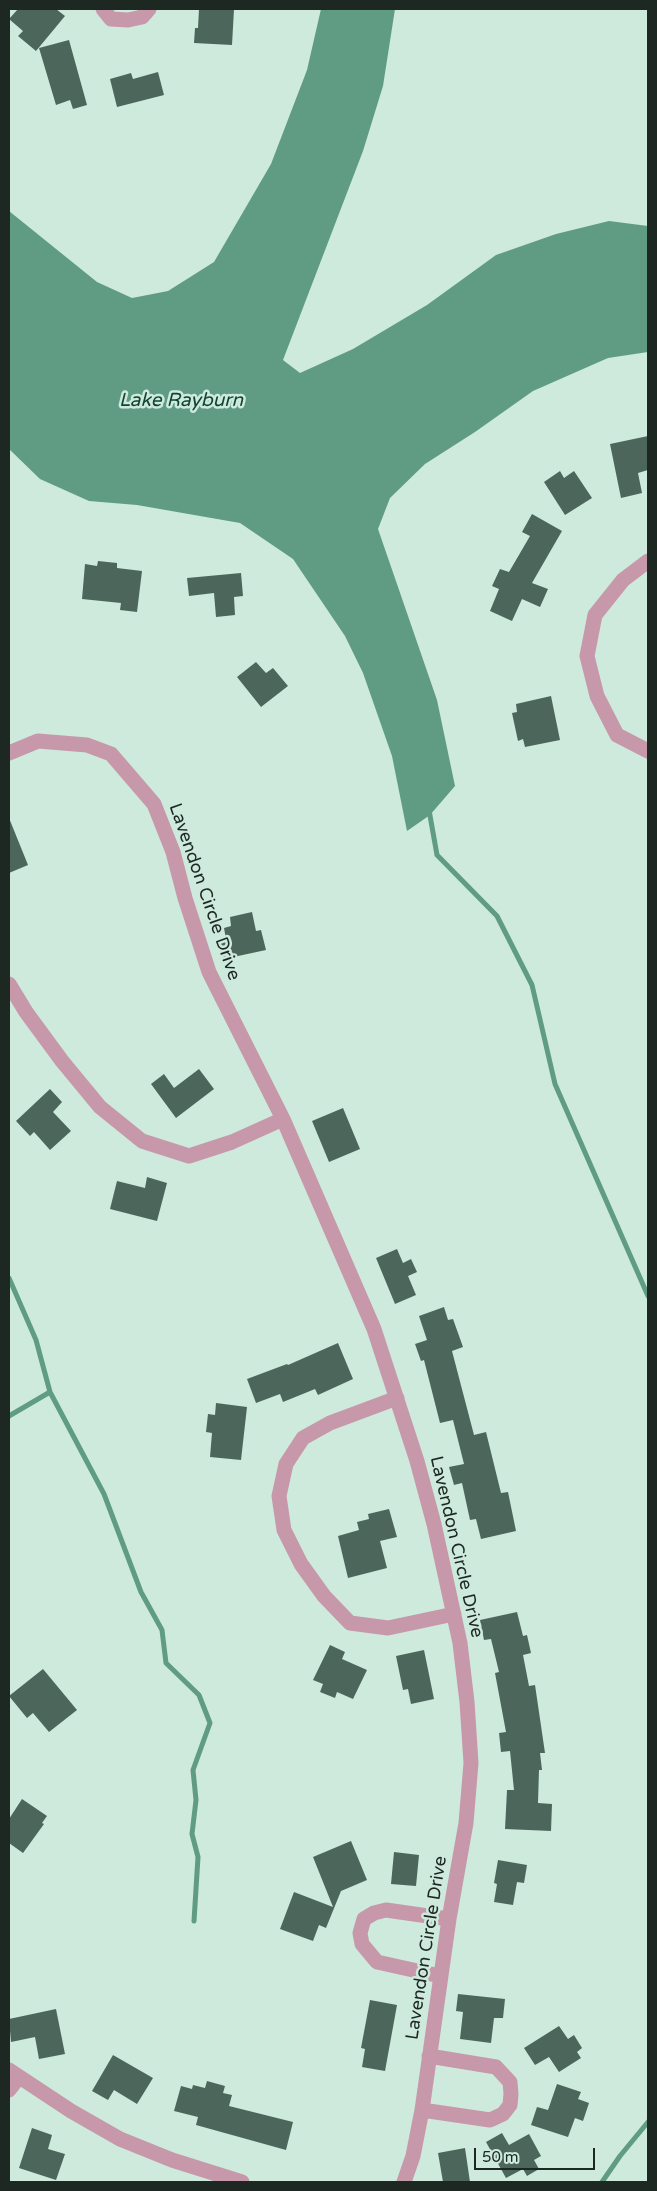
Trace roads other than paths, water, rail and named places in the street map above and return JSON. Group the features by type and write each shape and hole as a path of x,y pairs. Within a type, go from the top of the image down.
{"street":[{"path":"104,9 111,19 128,20 142,17 149,9"},
{"path":"648,562 623,580 596,615 587,656 596,696 617,735 648,751"},
{"name":"Lavendon Circle Drive","path":"9,753 38,741 87,745 111,754 154,804 173,852 185,898 209,972 282,1119 374,1329 397,1398 434,1524 454,1614 467,1702 471,1763 466,1823 440,1976 422,2110 413,2156 404,2182"},
{"path":"9,984 26,1012 62,1061 100,1106 142,1141 190,1156 232,1142 282,1119"},
{"path":"397,1398 330,1424 303,1438 286,1464 279,1496 284,1530 301,1564 324,1596 350,1623 388,1628 454,1614"},
{"path":"440,1976 377,1962 362,1944 360,1933 364,1919 374,1913 386,1910 449,1919"},
{"path":"422,2110 490,2120 503,2114 510,2105 512,2094 510,2082 496,2067 429,2056"},
{"path":"9,2090 14,2074 71,2112 120,2139 172,2160 242,2182"}],"water":[{"name":"Lake Rayburn","path":"321,9 395,9 383,86 363,151 283,360 300,373 353,349 427,305 496,255 556,234 609,221 648,226 648,352 608,358 533,391 425,464 390,498 378,529 437,700 455,786 430,815 407,831 392,756 363,673 345,636 293,559 240,523 137,505 89,501 40,479 9,449 9,211 97,282 132,298 168,291 214,262 271,164 307,70"}],"waterway":[{"path":"429,810 437,855 497,916 532,985 555,1084 648,1296"},
{"path":"9,1278 36,1340 50,1392 104,1494 141,1592 162,1630 166,1663 199,1695 210,1723 193,1770 196,1800 192,1834 198,1857 194,1921"},
{"path":"9,1416 50,1392"},
{"path":"602,2182 620,2156 648,2122"}]}
